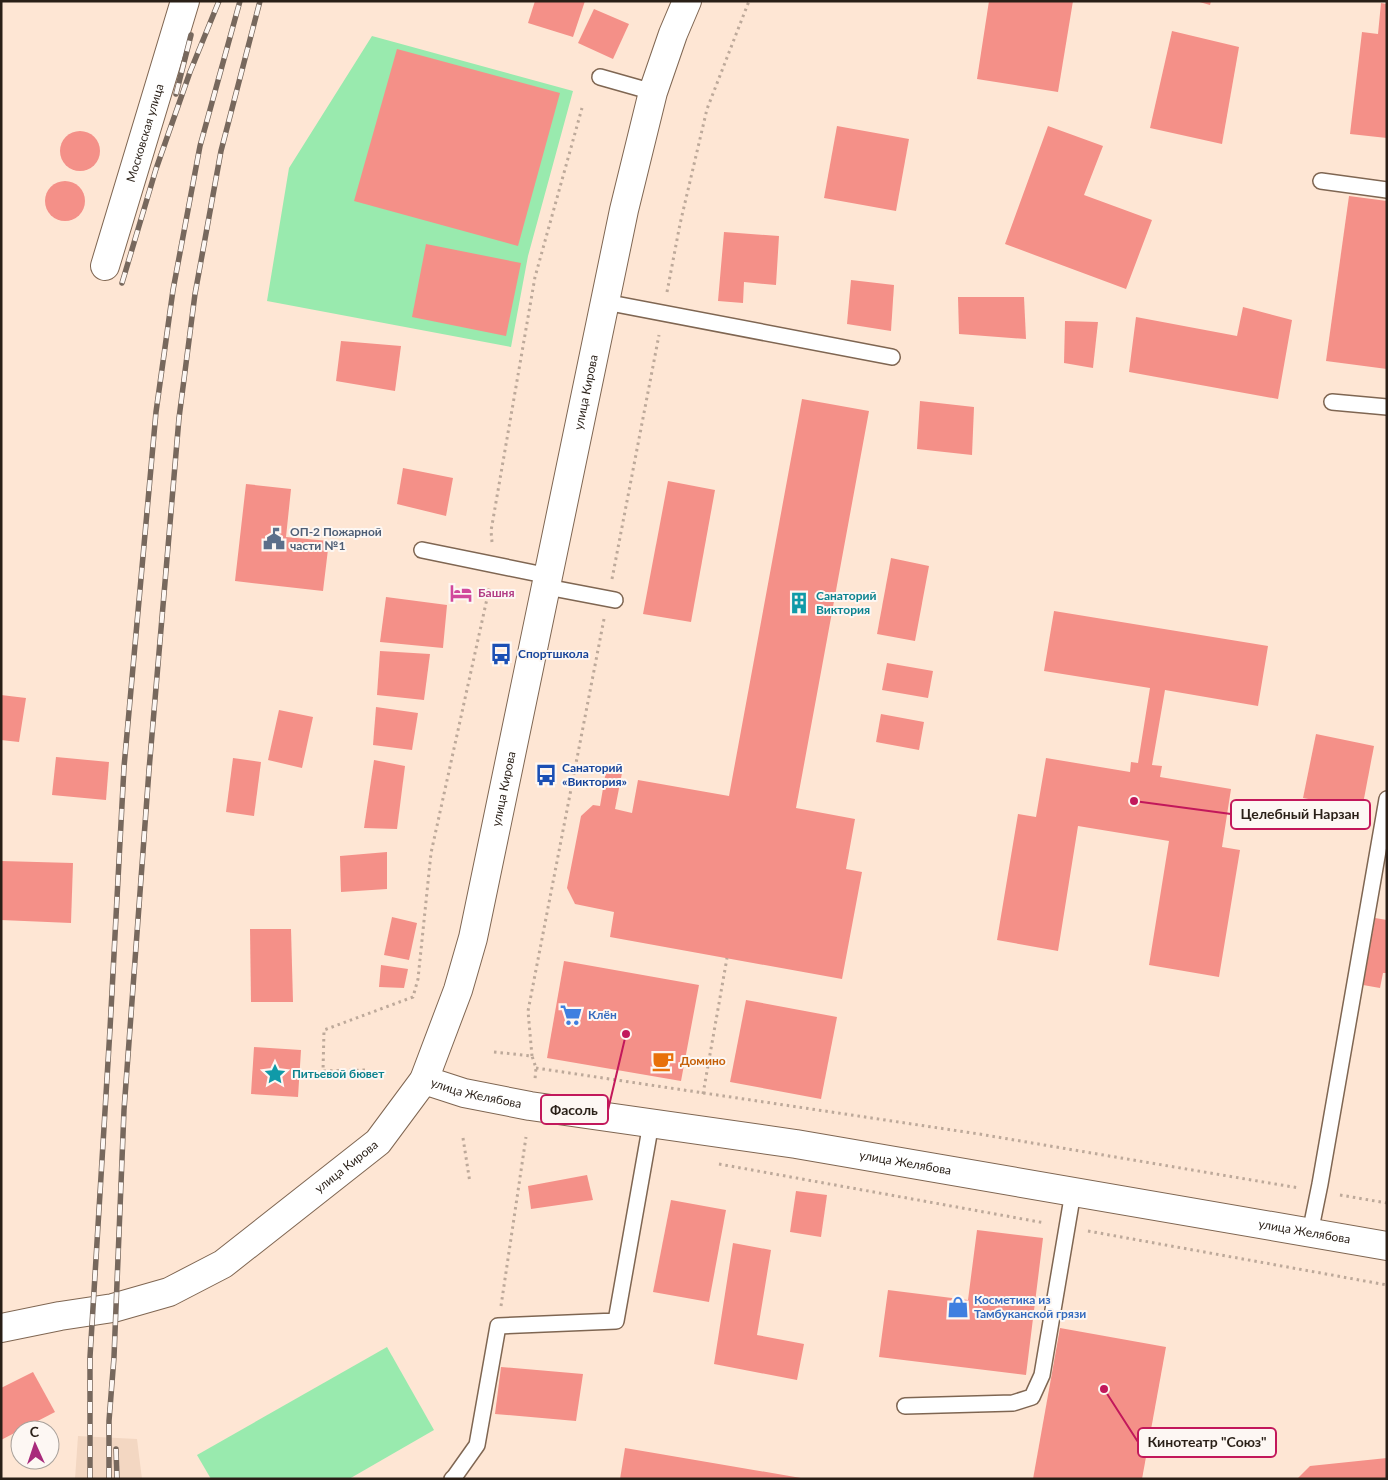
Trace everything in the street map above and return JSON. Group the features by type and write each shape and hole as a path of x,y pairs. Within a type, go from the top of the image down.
{"street":[{"name":"Московская улица","path":"105,266 185,1"},
{"name":"улица Кирова","path":"1,1328 123,1306 170,1292 223,1264 378,1142 424,1080 458,990 473,938 624,210 652,92 687,1"},
{"name":"улица Желябова","path":"424,1080 464,1093 530,1106 796,1144 1387,1246"}],"lane":[{"path":"600,77 652,92"},
{"path":"1321,181 1387,190"},
{"path":"605,302 892,357"},
{"path":"1332,402 1387,407"},
{"path":"422,550 612,599"},
{"path":"1310,1233 1387,799"},
{"path":"452,1479 477,1445 498,1326 616,1321 651,1122"},
{"path":"905,1406 1013,1403 1032,1396 1042,1375 1073,1192"}],"path":[{"path":"534,1084 536,1068 532,1056 528,1011 612,599 680,224 707,109 749,1"},
{"path":"703,1094 727,958"},
{"path":"365,1070 323,1071 324,1030 413,997"},
{"path":"494,1052 532,1056"},
{"path":"536,1068 979,1134 1387,1203"},
{"path":"498,1326 526,1137"},
{"path":"463,1138 470,1183"},
{"path":"715,1163 1387,1285"}],"shaded area":[{"path":"78,1436 137,1439 142,1479 75,1479"}],"green space":[{"path":"372,36 573,91 528,256 511,347 267,301 289,168"},
{"path":"387,1347 434,1430 349,1479 211,1479 197,1455"}],"building":[{"path":"535,1 585,1 573,37 528,23"},
{"path":"989,1 1073,1 1058,92 977,79"},
{"path":"1196,1 1211,1 1210,5"},
{"path":"1381,3 1387,4 1387,138 1350,134 1362,32 1378,34"},
{"path":"594,9 629,24 613,59 578,43"},
{"path":"1172,31 1239,47 1222,144 1150,128"},
{"path":"397,49 560,93 518,246 354,201"},
{"path":"837,126 909,139 896,211 824,198"},
{"path":"1048,126 1103,146 1084,195 1152,220 1126,289 1005,244"},
{"path":"80,131 94,137 100,151 94,165 80,171 66,165 60,151 66,137"},
{"path":"65,181 79,187 85,201 79,215 65,221 51,215 45,201 51,187"},
{"path":"1349,196 1387,201 1387,369 1326,361"},
{"path":"724,232 779,236 776,285 744,282 743,303 718,301"},
{"path":"426,244 521,263 506,336 412,317"},
{"path":"851,280 894,285 891,331 847,324"},
{"path":"958,297 1024,297 1026,339 959,334"},
{"path":"1243,307 1292,320 1278,399 1129,372 1136,317 1237,336"},
{"path":"1065,321 1098,322 1093,368 1064,363"},
{"path":"341,341 401,346 395,391 336,381"},
{"path":"802,399 869,411 796,808 855,819 846,869 862,872 842,979 610,937 614,912 575,904 567,888 581,816 593,805 600,806 606,771 622,773 615,809 632,813 638,780 729,796"},
{"path":"920,401 974,407 972,455 917,449"},
{"path":"403,468 453,478 446,516 397,504"},
{"path":"668,481 715,490 691,622 643,614"},
{"name":"ОП-2 Пожарной части №1","path":"246,484 291,489 286,537 329,541 323,591 235,581"},
{"path":"891,558 929,566 915,641 877,634"},
{"path":"386,597 447,605 443,648 380,642"},
{"path":"1054,611 1268,646 1258,706 1165,690 1152,765 1162,766 1160,777 1231,789 1222,847 1240,850 1219,977 1149,965 1169,841 1078,826 1058,951 997,940 1018,814 1036,817 1046,758 1130,772 1131,762 1138,763 1150,688 1044,671"},
{"path":"380,651 430,654 424,700 377,695"},
{"path":"887,663 933,671 928,698 882,690"},
{"path":"1,695 26,698 19,742 1,740"},
{"path":"376,707 418,713 412,750 373,745"},
{"path":"279,710 313,717 302,768 268,760"},
{"path":"881,714 924,722 919,750 876,742"},
{"path":"1316,734 1374,746 1362,809 1303,798"},
{"path":"56,757 109,762 106,800 52,795"},
{"path":"233,758 261,762 254,816 226,812"},
{"path":"374,760 405,766 397,829 364,828"},
{"path":"387,852 387,889 341,892 340,856"},
{"path":"1,861 73,863 71,923 1,920"},
{"path":"392,917 417,923 409,960 384,955"},
{"path":"1375,918 1387,920 1387,973 1383,973 1380,988 1363,985"},
{"path":"250,929 291,929 293,1002 251,1002"},
{"path":"564,961 699,985 681,1081 547,1058"},
{"path":"381,965 408,969 404,988 379,987"},
{"path":"746,1000 837,1017 821,1099 730,1082"},
{"path":"254,1047 301,1050 298,1097 251,1094"},
{"path":"587,1175 593,1200 531,1209 528,1186"},
{"path":"796,1191 827,1195 821,1237 790,1232"},
{"path":"671,1200 726,1210 709,1302 653,1292"},
{"path":"977,1230 1043,1238 1026,1375 879,1357 888,1290 968,1300"},
{"path":"733,1243 771,1250 757,1335 804,1344 797,1380 714,1364"},
{"path":"1060,1328 1166,1347 1142,1479 1033,1479"},
{"path":"501,1367 583,1374 576,1421 495,1414"},
{"path":"33,1372 55,1412 40,1420 10,1420 10,1435 1,1440 1,1388"},
{"path":"625,1448 801,1478 801,1479 620,1479"},
{"path":"1387,1458 1387,1479 1297,1479 1310,1466"}],"railway":[{"path":"122,283 156,169 190,72 219,1"},
{"path":"90,1479 90,1357 124,767 156,412 173,290 200,146 240,1"},
{"path":"109,1479 109,1421 114,1357 124,1110 149,770 179,418 195,294 221,151 260,1"},
{"path":"176,94 191,35"},
{"path":"116,1449 117,1479"}],"place":[{"name":"ОП-2 Пожарной части №1","path":"274,539"},
{"name":"Башня","path":"461,593"},
{"name":"Санаторий Виктория","path":"799,603"},
{"name":"Спортшкола","path":"501,654"},
{"name":"Санаторий «Виктория»","path":"546,775"},
{"name":"Целебный Нарзан","path":"1134,801"},
{"name":"Клён","path":"571,1015"},
{"name":"Фасоль","path":"626,1034"},
{"name":"Домино","path":"663,1061"},
{"name":"Питьевой бювет","path":"275,1074"},
{"name":"Косметика из Тамбуканской грязи","path":"958,1307"},
{"name":"Кинотеатр \"Союз\"","path":"1104,1389"}]}
